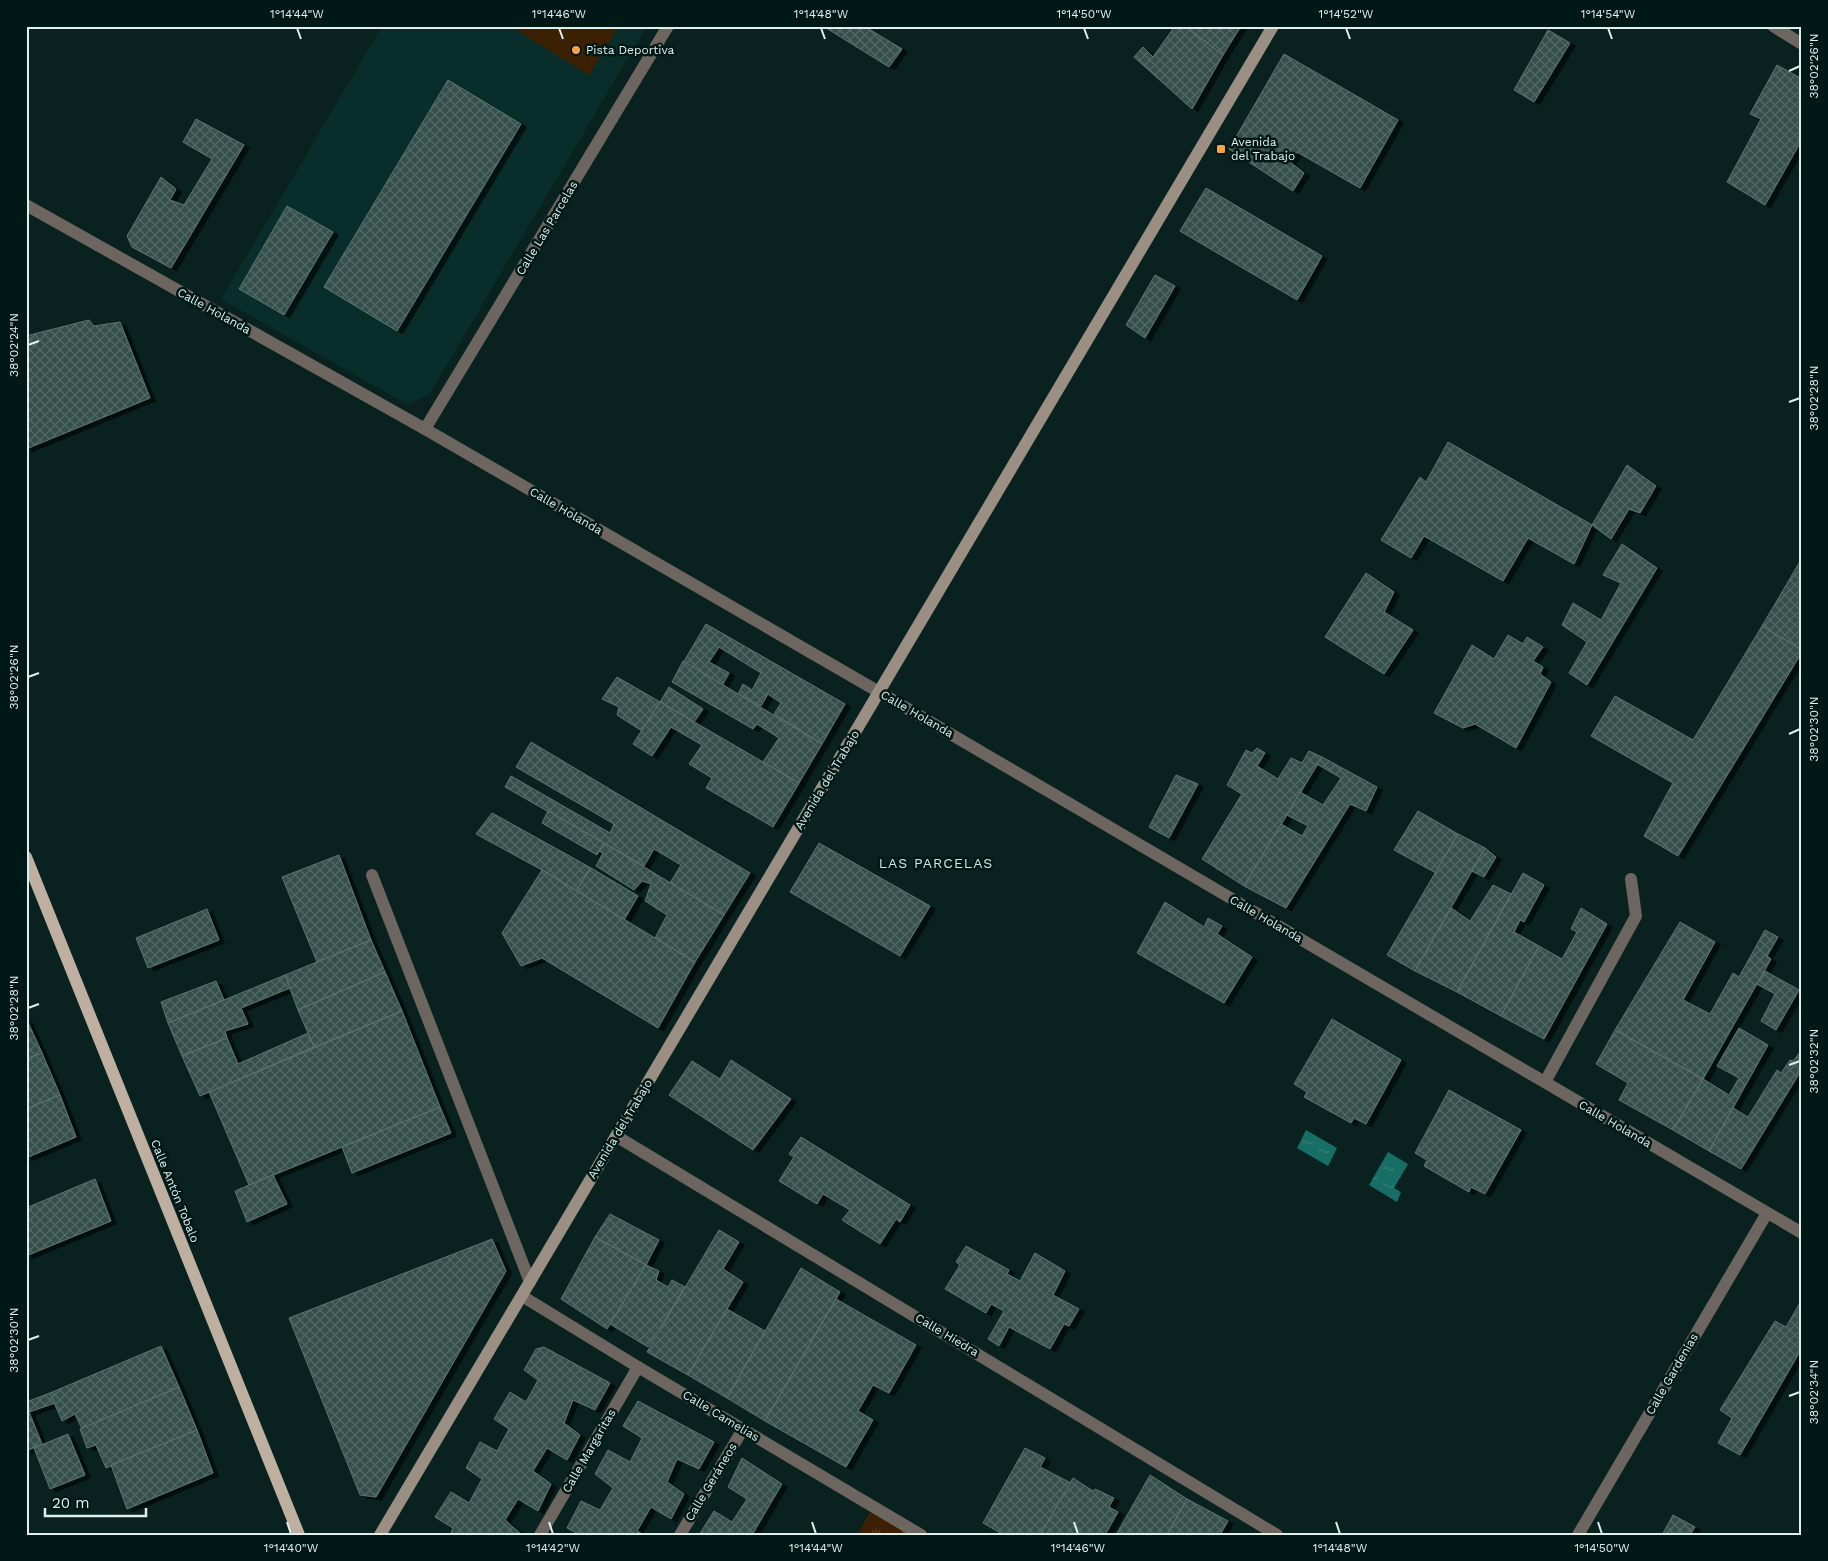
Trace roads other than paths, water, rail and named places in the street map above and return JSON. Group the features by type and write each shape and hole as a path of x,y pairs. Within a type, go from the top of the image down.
{"main road":[{"name":"Calle Antón Tobalo","path":"26,857 299,1535"}],"street":[{"name":"Calle Las Parcelas","path":"425,429 668,26"},
{"name":"Avenida del Trabajo","path":"380,1535 1273,26"},
{"path":"1773,26 1802,44"},
{"name":"Calle Holanda","path":"26,204 425,429 879,692 1802,1233"},
{"path":"372,875 530,1282"},
{"path":"1545,1082 1636,916 1631,879"},
{"name":"Calle Hiedra","path":"616,1136 1277,1535"},
{"name":"Calle Gardenias","path":"1578,1535 1767,1212"},
{"name":"Calle Camelias","path":"522,1296 638,1368 921,1535"},
{"name":"Calle Margaritas","path":"540,1535 638,1368"},
{"name":"Calle Geráneos","path":"680,1535 743,1429"}],"water":[{"path":"1306,1130 1337,1148 1328,1166 1297,1148"},
{"path":"1388,1152 1408,1164 1394,1188 1401,1192 1397,1202 1369,1185"}],"place":[{"name":"Pista Deportiva","path":"576,50"},
{"name":"Avenida del Trabajo","path":"1221,149"}],"district":[{"name":"LAS PARCELAS","path":"936,863"}]}
